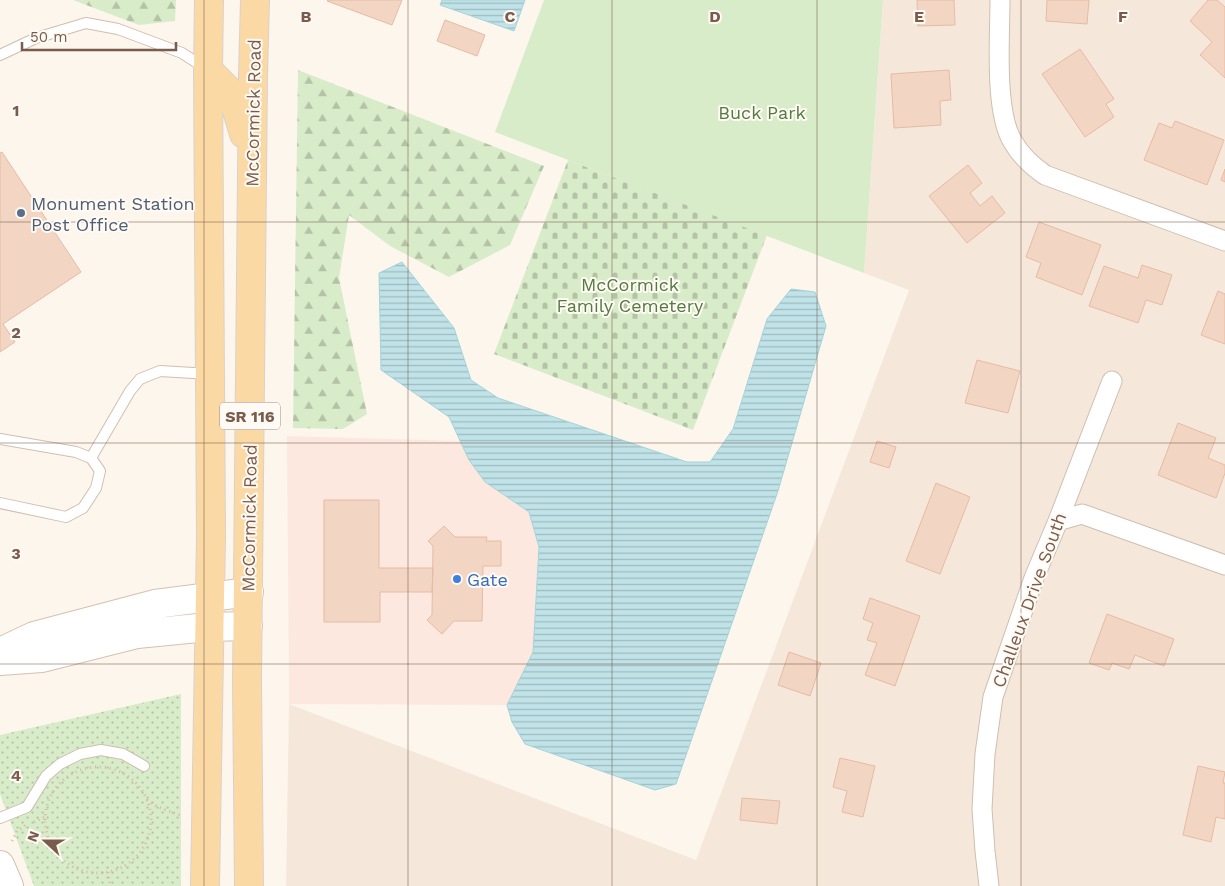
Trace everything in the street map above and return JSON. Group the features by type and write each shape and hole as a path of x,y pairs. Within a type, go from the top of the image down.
{"main road":[{"name":"SR 116","path":"205,886 211,537 209,0"},
{"name":"McCormick Road","path":"249,886 248,626 255,0"},
{"path":"208,70 232,94 252,159"}],"street":[{"path":"1000,0 1000,95 1004,120 1012,141 1029,163 1045,175 1225,241"},
{"name":"Challeux Drive South","path":"990,886 982,809 985,754 993,698 1034,578 1112,381"},
{"path":"1058,521 1082,514 1225,565"},
{"path":"0,652 34,636 155,604 249,592"},
{"path":"0,660 42,658 137,634 208,627 248,626"},
{"path":"0,634 34,636"},
{"path":"0,865 9,886"}],"lane":[{"path":"0,55 36,38 86,23 118,29 182,53 208,70"},
{"path":"92,458 130,391 140,379 160,371 210,374"},
{"path":"0,439 76,452 92,458 100,471 96,488 83,508 66,517 0,503"},
{"path":"0,818 27,807 46,776 60,764 80,754 102,750 123,754 144,766"}],"path":[{"path":"104,767 117,770 140,787 147,800 150,813 150,827 146,841 139,853 129,863 108,872 89,873 65,862 56,852 49,840 45,827 45,817 49,800 55,788 65,778 77,771 104,767"},
{"path":"147,800 158,807 184,817"},
{"path":"12,841 17,831 45,817"},
{"path":"108,872 110,886"}],"shaded area":[{"path":"883,0 1225,0 1225,886 286,886 289,704 696,860 909,290 864,273"},
{"path":"287,436 460,441 469,460 485,482 529,512 539,547 533,652 507,705 289,704"}],"green space":[{"path":"73,0 176,0 175,21 139,25"},
{"name":"Buck Park","path":"544,0 883,0 864,273 495,132"},
{"path":"298,70 544,166 510,245 449,277 390,246 349,215 339,278 367,414 343,429 293,428"},
{"name":"McCormick Family Cemetery","path":"568,160 767,235 693,430 494,354"},
{"path":"181,694 181,886 34,886 0,794 0,735"}],"water":[{"path":"442,0 525,0 514,31 440,5"},
{"path":"402,262 454,328 471,380 498,398 687,462 710,462 733,429 767,319 791,289 815,292 826,326 778,491 676,784 655,790 525,744 512,722 507,705 533,652 539,547 529,512 485,482 469,460 449,417 381,370 379,273"}],"building":[{"path":"328,0 402,0 392,25"},
{"path":"917,0 954,0 955,25 918,26"},
{"path":"1047,0 1089,0 1087,24 1046,21"},
{"path":"1208,0 1217,0 1225,7 1225,78 1200,55 1212,42 1190,21"},
{"path":"445,20 485,35 477,56 437,41"},
{"path":"1080,49 1114,99 1106,104 1114,117 1085,137 1042,74"},
{"path":"949,70 951,100 940,101 941,125 894,128 891,74"},
{"path":"1175,121 1224,140 1207,185 1144,160 1159,123 1172,128"},
{"name":"Monument Station Post Office","path":"2,152 81,272 3,324 15,342 0,352 0,153"},
{"path":"968,165 982,183 970,193 980,206 992,196 1005,213 967,243 929,196"},
{"path":"1225,169 1225,182 1221,180"},
{"path":"1039,222 1101,245 1082,295 1036,277 1041,263 1026,257"},
{"path":"1142,265 1172,275 1162,305 1146,300 1138,323 1089,306 1104,266 1138,278"},
{"path":"1218,291 1225,294 1225,344 1201,335"},
{"path":"977,360 1020,371 1008,413 965,403"},
{"path":"1178,423 1216,438 1208,458 1225,465 1225,473 1216,498 1158,475"},
{"path":"877,441 896,447 889,468 870,462"},
{"path":"936,483 970,497 940,574 906,561"},
{"path":"324,500 379,500 379,568 433,568 432,592 380,592 380,622 324,622"},
{"path":"444,526 455,537 487,537 486,541 501,541 501,566 483,566 482,621 454,621 442,634 427,620 432,615 433,546 428,541"},
{"path":"870,598 920,616 895,686 865,675 877,643 867,640 873,623 863,619"},
{"path":"1107,614 1174,639 1164,666 1135,655 1129,669 1112,663 1109,670 1089,663"},
{"path":"789,652 821,663 810,696 778,685"},
{"path":"840,758 875,766 863,817 842,812 847,791 833,787"},
{"path":"1198,766 1225,772 1223,783 1225,783 1225,819 1216,817 1211,842 1183,835"},
{"path":"742,798 780,801 777,824 740,820"}],"place":[{"name":"Monument Station Post Office","path":"21,213"},
{"name":"Gate","path":"457,579"}]}
